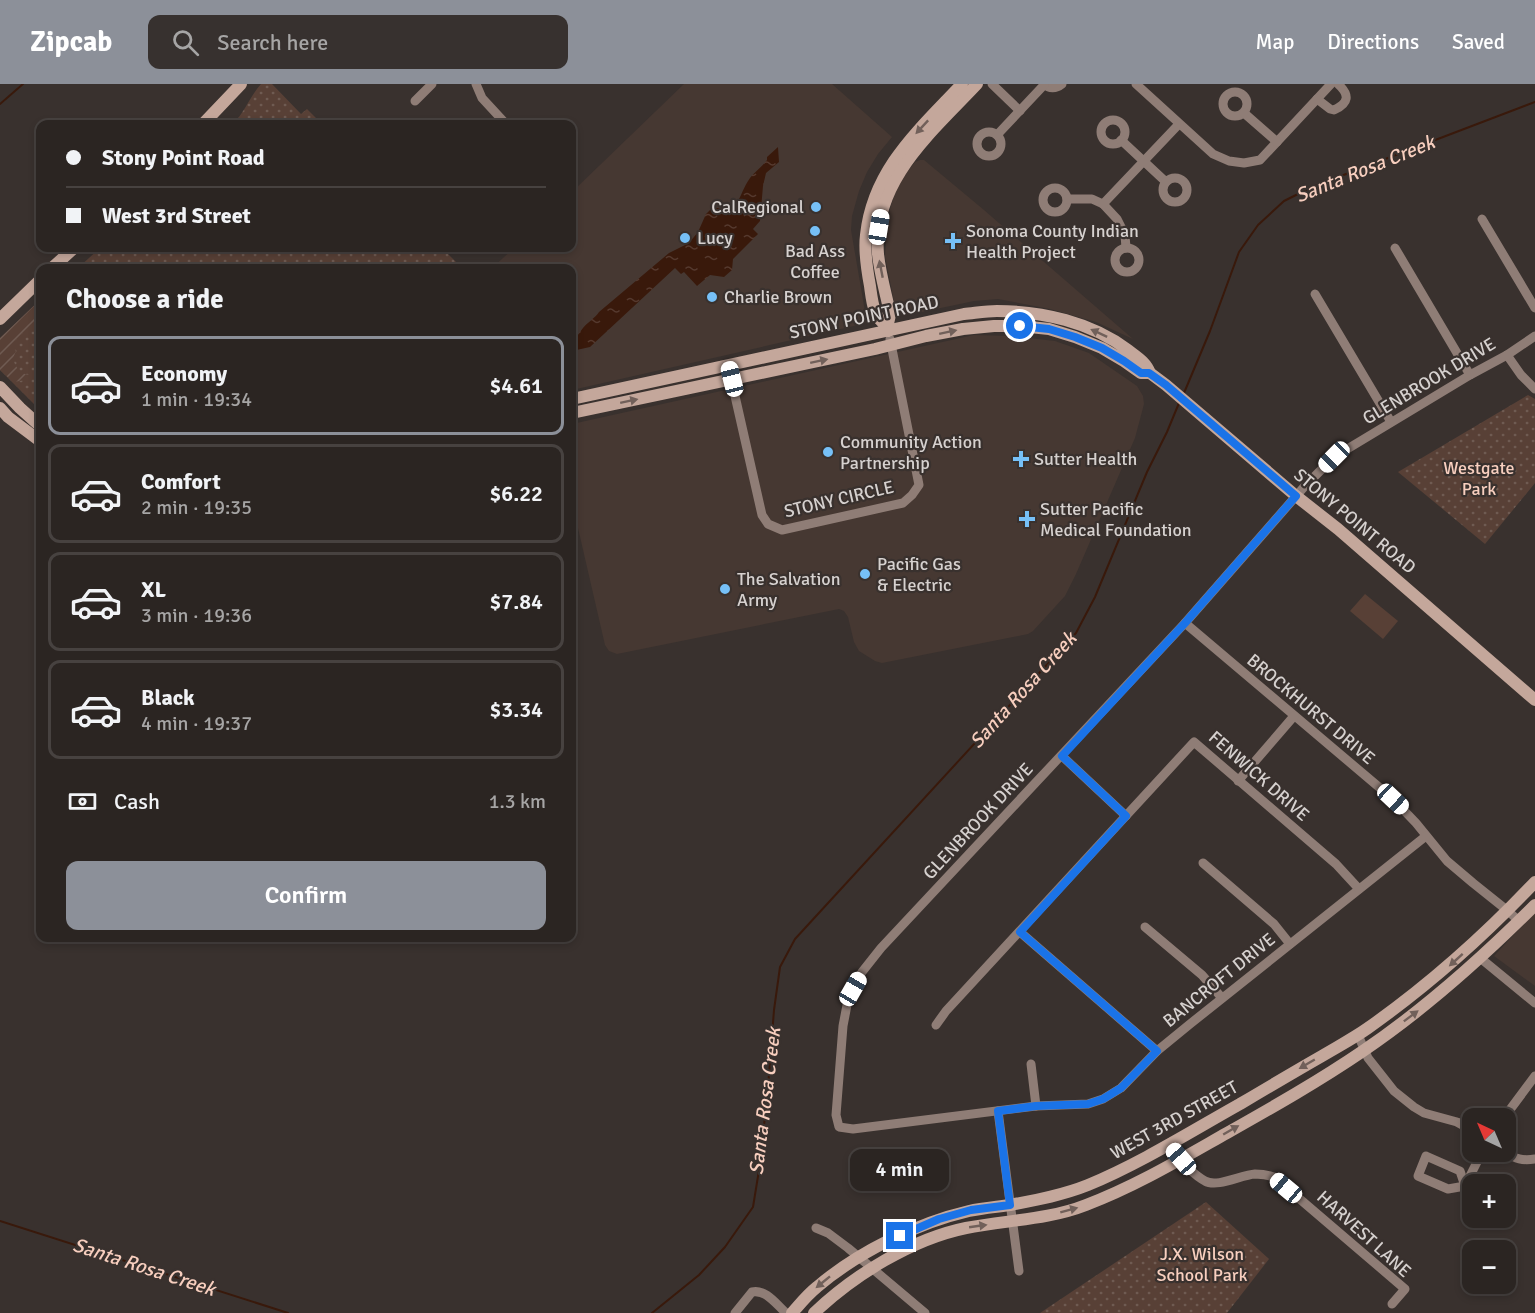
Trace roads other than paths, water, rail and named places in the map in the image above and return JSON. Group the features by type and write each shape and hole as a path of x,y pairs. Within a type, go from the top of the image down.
{"main road":[{"path":"962,84 891,164 881,181 870,209 865,237 869,281 876,315 887,328 890,313 878,254 881,212 889,190 920,145 977,84"},
{"path":"206,120 235,86"},
{"path":"56,264 70,252"},
{"path":"0,319 36,284"},
{"name":"STONY POINT ROAD","path":"576,398 887,328 964,314 997,311 1043,315 1082,325 1106,335 1126,348 1147,365 1149,373"},
{"name":"STONY POINT ROAD","path":"576,412 963,329 994,326 1049,329 1075,337 1109,352 1141,373 1149,373 1166,385 1338,529 1535,700"},
{"path":"0,387 20,408 36,431"},
{"path":"0,408 8,417 36,433"},
{"name":"WEST 3RD STREET","path":"792,1313 815,1288 832,1274 882,1244 939,1219 971,1210 1048,1198 1087,1186 1168,1145 1358,1035 1450,965 1508,911 1535,882"},
{"name":"WEST 3RD STREET","path":"814,1313 832,1296 873,1268 914,1246 966,1228 1051,1215 1085,1206 1147,1178 1181,1159 1364,1051 1436,997 1535,905"}],"street":[{"path":"415,101 432,84"},
{"path":"476,84 482,98 502,120"},
{"path":"992,84 1020,111"},
{"path":"997,135 1044,84 1052,88 1062,84"},
{"path":"1136,84 1147,88 1179,124 1213,154 1229,161 1244,163 1260,160 1331,84"},
{"path":"1317,99 1330,109 1335,110 1341,107 1346,97 1345,90 1338,84"},
{"path":"1244,112 1277,142"},
{"path":"1103,204 1179,124"},
{"path":"1121,140 1166,182"},
{"path":"1067,199 1092,199 1103,204 1117,219 1125,235 1126,248"},
{"path":"1482,219 1535,308"},
{"path":"1395,248 1470,375"},
{"path":"1315,294 1392,422"},
{"name":"STONY CIRCLE","path":"728,365 762,515 768,524 782,530 903,503 919,484 887,328"},
{"name":"GLENBROOK DRIVE","path":"839,1126 836,1114 843,1026 850,997 862,972 881,948 1185,623 1296,496 1334,457 1507,355 1535,336"},
{"path":"1507,355 1521,375 1535,389"},
{"name":"BROCKHURST DRIVE","path":"1185,623 1393,799 1447,861 1519,921"},
{"path":"1238,781 1294,716"},
{"name":"FENWICK DRIVE","path":"936,1025 946,1011 1194,742 1336,864 1359,889"},
{"path":"1062,756 1126,816"},
{"name":"BANCROFT DRIVE","path":"839,1126 853,1129 1036,1106 1088,1104 1103,1099 1121,1088 1157,1051 1222,998 1426,836"},
{"path":"1203,863 1274,924 1290,944"},
{"path":"1144,927 1202,975 1222,998"},
{"path":"1020,932 1157,1051"},
{"path":"1479,957 1535,1003"},
{"path":"1358,1035 1368,1058 1394,1091 1424,1113 1462,1125"},
{"path":"1031,1064 1036,1106"},
{"path":"1511,1108 1535,1076"},
{"path":"998,1111 1019,1271"},
{"name":"HARVEST LANE","path":"1168,1145 1194,1173 1207,1182 1214,1184 1255,1174 1274,1177 1405,1289 1392,1304"},
{"path":"1426,1156 1460,1171 1465,1186 1448,1189 1418,1176 1426,1156"},
{"path":"1516,1159 1523,1161 1535,1159"},
{"path":"816,1228 828,1233 859,1257 925,1313"},
{"path":"735,1313 752,1292 758,1291 786,1313"}],"water":[{"path":"778,147 779,162 766,173 760,221 753,229 758,234 733,259 732,270 724,277 710,275 697,286 684,272 681,274 675,268 590,347 576,350 576,337 585,326 669,253 689,243 712,208 729,207 738,201 750,178 767,160 767,157"}],"waterway":[{"path":"0,104 23,84"},
{"name":"Santa Rosa Creek","path":"1184,393 1239,252 1258,225 1284,201 1312,187 1535,102"},
{"name":"Santa Rosa Creek","path":"652,1313 699,1275 725,1247 753,1207 760,1164 780,967 795,939 1076,633 1095,597 1147,472 1179,403"},
{"name":"Santa Rosa Creek","path":"0,1221 288,1313"}],"place":[{"name":"CalRegional","path":"816,207"},
{"name":"Bad Ass Coffee","path":"815,231"},
{"name":"Lucy","path":"685,238"},
{"name":"Sonoma County Indian Health Project","path":"953,241"},
{"name":"Charlie Brown","path":"712,297"},
{"name":"Community Action Partnership","path":"828,452"},
{"name":"Sutter Health","path":"1021,459"},
{"name":"Sutter Pacific Medical Foundation","path":"1027,519"},
{"name":"Pacific Gas & Electric","path":"865,574"},
{"name":"The Salvation Army","path":"725,589"}],"park label":[{"name":"Westgate Park","path":"1479,478"},
{"name":"J.X. Wilson School Park","path":"1202,1264"}]}
